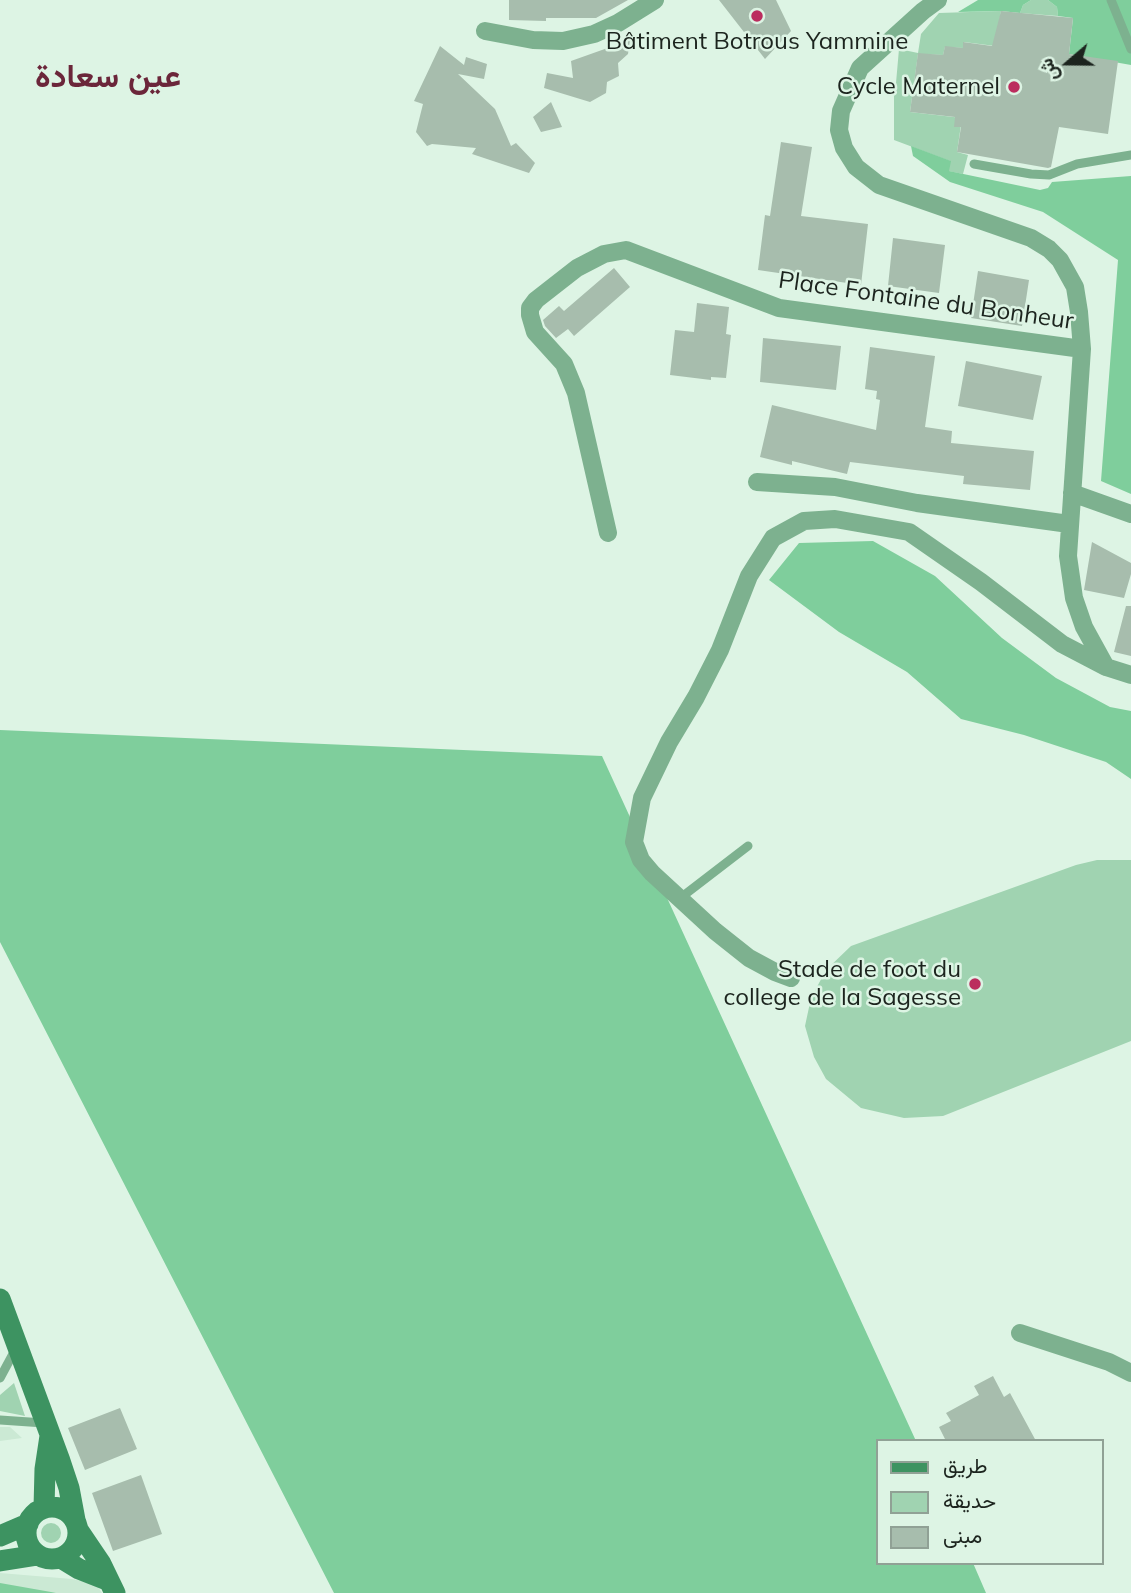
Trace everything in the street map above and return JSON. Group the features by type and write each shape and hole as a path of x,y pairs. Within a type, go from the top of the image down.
{"street":[{"path":"485,31 533,40 563,41 594,34 655,0"},
{"path":"938,0 860,68 841,111 839,130 844,148 856,167 879,185 1031,238 1049,248 1060,260 1075,287 1082,349 1068,556 1074,598 1084,627 1106,667"},
{"name":"Place Fontaine du Bonheur","path":"608,533 576,393 564,364 535,332 530,315 530,307 536,300 577,268 604,254 626,250 779,308 1082,349"},
{"path":"757,482 835,487 917,503 1069,524"},
{"path":"1072,493 1131,514"},
{"path":"791,978 750,958 679,899 641,860 634,842 642,797 720,650 749,576 773,538 804,521 835,519 909,532 981,582 1062,644 1106,667 1131,675"},
{"path":"0,1299 69,1488 77,1525 77,1542 71,1552 61,1558 38,1555 0,1561"},
{"path":"1020,1333 1110,1362 1131,1373"},
{"path":"44,1508 48,1428"},
{"path":"38,1555 28,1541 28,1524 32,1517 44,1508 61,1509 77,1525 111,1586"},
{"path":"0,1536 28,1524"},
{"path":"61,1558 111,1586"}],"lane":[{"path":"1111,0 1131,49"},
{"path":"974,164 1031,174 1049,174 1077,164 1131,155"},
{"path":"679,899 748,846"},
{"path":"0,1378 17,1346"},
{"path":"0,1420 48,1428"}],"shaded area":[{"path":"0,1427 10,1427 22,1438 0,1441"},
{"path":"0,1573 72,1579 96,1584 102,1593 0,1593"}],"green space":[{"path":"978,0 1031,0 1023,5 1020,13 958,12"},
{"path":"1031,0 1048,0 1057,7 1058,16 1020,13 1023,5"},
{"path":"1048,0 1131,0 1131,65 1069,54 1073,18 1058,16 1057,7"},
{"path":"1001,11 995,46 964,42 963,48 945,47 943,55 918,54 910,112 962,118 957,152 968,155 963,174 948,171 950,161 894,140 894,96 890,91 892,83 896,83 899,49 918,53 921,34 939,13"},
{"path":"911,146 951,161 949,171 1040,190 1048,188 1052,182 1131,176 1131,494 1101,481 1118,260 1043,212 950,182 913,156"},
{"path":"873,541 935,576 1002,638 1056,678 1110,707 1131,711 1131,779 1106,762 1024,735 961,719 907,672 839,632 769,580 799,543"},
{"path":"0,730 602,756 915,1439 876,1439 876,1565 974,1565 986,1593 334,1593 0,942"},
{"name":"Stade de foot du college de la Sagesse","path":"1097,860 1131,860 1131,1041 943,1116 904,1118 861,1108 826,1079 814,1057 805,1026 811,998 826,970 851,946 1076,865"},
{"path":"14,1383 25,1416 0,1411 0,1395"},
{"path":"51,1523 58,1526 61,1533 58,1540 51,1543 44,1540 41,1533 44,1526"},
{"path":"0,1583 51,1592 56,1593 0,1593"}],"building":[{"path":"509,0 628,0 596,18 546,18 546,21 509,20"},
{"name":"Bâtiment Botrous Yammine","path":"719,0 776,0 791,31 765,59"},
{"name":"Cycle Maternel","path":"1001,11 1073,18 1069,54 1118,61 1108,134 1059,127 1051,167 1048,168 957,152 961,127 954,127 955,117 910,112 918,53 943,55 945,46 963,48 963,42 992,46"},
{"path":"630,40 628,54 618,63 619,76 607,82 606,93 590,102 544,88 547,73 573,78 571,61"},
{"path":"440,46 464,65 466,57 487,64 484,79 458,74 495,109 511,146 516,143 535,163 529,173 472,154 476,148 432,144 427,146 416,132 423,104 414,101"},
{"path":"551,102 562,127 541,132 533,117"},
{"path":"781,142 812,147 801,216 868,224 861,285 758,270 765,215 770,216"},
{"path":"893,238 945,245 939,293 888,286"},
{"path":"614,268 630,287 574,336 568,329 556,338 543,320 559,306 564,311"},
{"path":"978,271 1029,280 1022,326 971,318"},
{"path":"697,303 729,307 726,334 731,335 726,378 711,377 711,380 670,375 675,330 694,332"},
{"path":"763,338 841,346 836,390 760,382"},
{"path":"870,347 935,356 925,427 952,431 951,443 1034,451 1030,490 963,484 964,476 850,462 847,474 792,461 792,465 760,457 772,405 876,430 880,400 876,399 877,391 865,389"},
{"path":"966,361 1042,376 1033,420 958,406"},
{"path":"1092,542 1131,563 1131,574 1124,598 1084,590"},
{"path":"1126,606 1131,606 1131,656 1114,652"},
{"path":"993,1376 1004,1397 1010,1393 1035,1439 945,1439 939,1427 951,1421 946,1413 979,1395 974,1386"},
{"path":"120,1408 137,1449 85,1470 68,1428"},
{"path":"141,1475 162,1534 113,1551 92,1493"}],"place":[{"name":"Bâtiment Botrous Yammine","path":"757,16"},
{"name":"Cycle Maternel","path":"1014,87"},
{"name":"Stade de foot du college de la Sagesse","path":"975,984"}],"district":[{"name":"عين سعادة","path":"108,77"}]}
